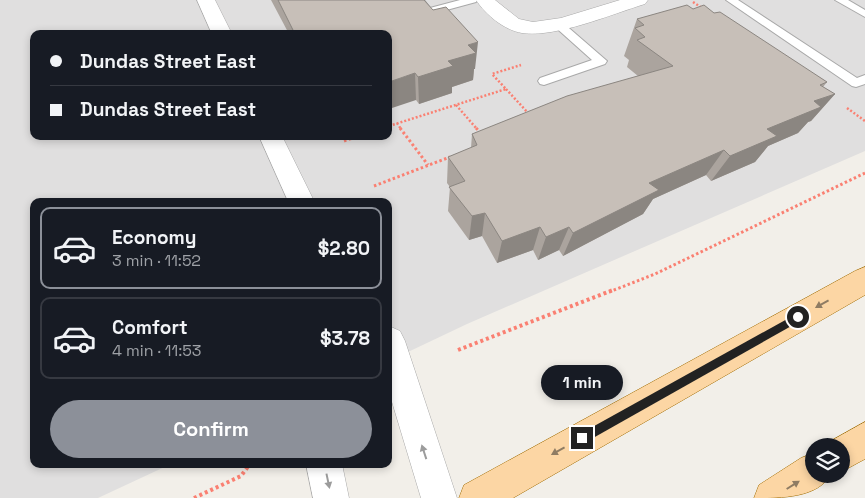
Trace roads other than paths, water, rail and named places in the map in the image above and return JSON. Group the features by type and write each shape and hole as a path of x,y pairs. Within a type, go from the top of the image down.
{"main road":[{"path":"477,498 865,280"},
{"path":"850,448 865,439"},
{"path":"772,498 805,477"}],"street":[{"path":"206,0 220,30"},
{"path":"485,0 495,11 521,27 548,27 639,0"},
{"path":"272,140 300,198"},
{"path":"392,350 439,498"},
{"path":"325,468 332,498"}],"lane":[{"path":"418,0 428,12 472,0"},
{"path":"731,0 856,83 865,80"},
{"path":"840,0 865,14"},
{"path":"544,81 601,61 558,24"}]}
